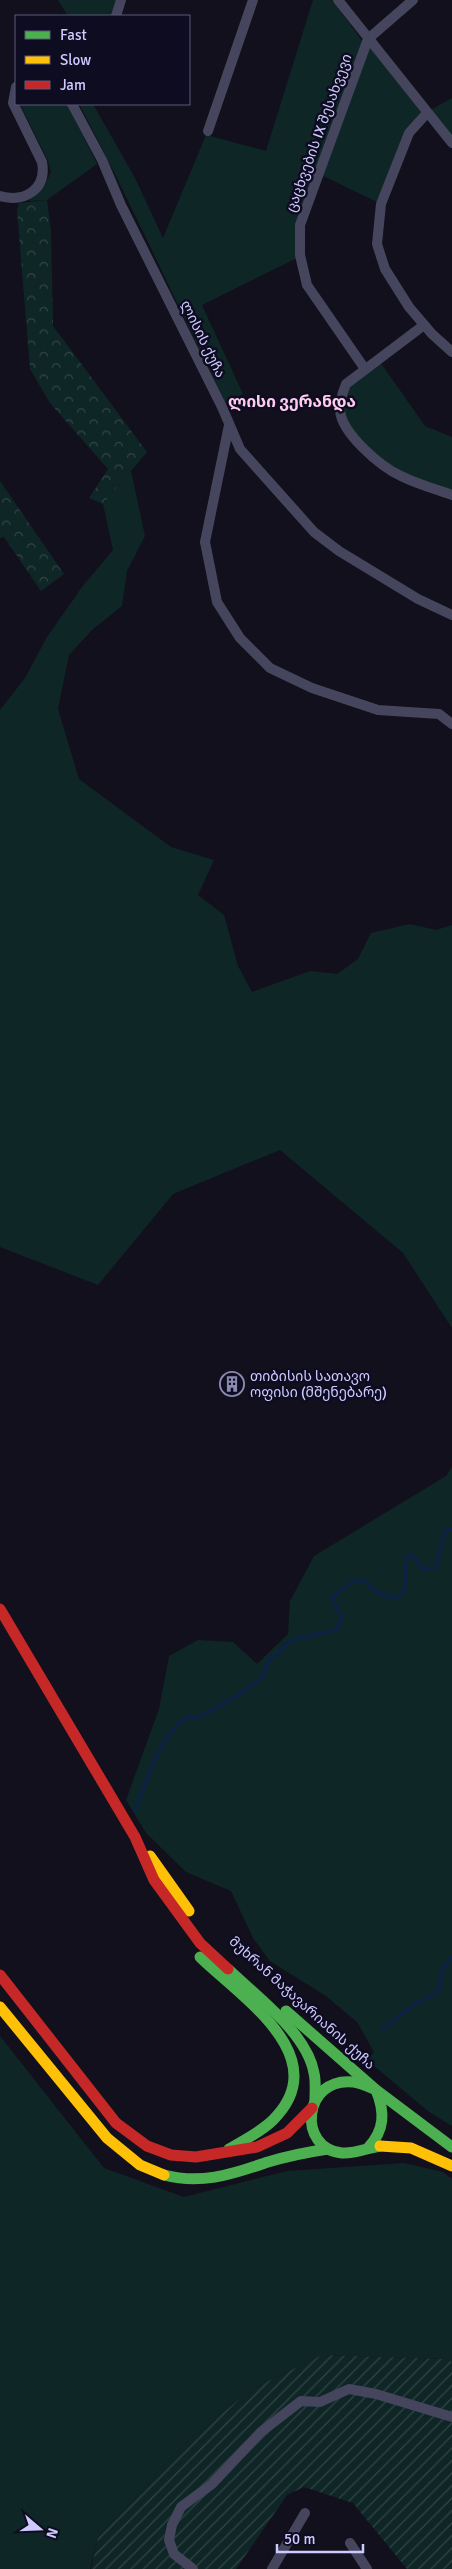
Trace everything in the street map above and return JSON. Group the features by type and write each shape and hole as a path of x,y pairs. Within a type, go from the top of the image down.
{"main road":[{"name":"მუხრან მაჭავარიანის ქუჩა","path":"0,1609 135,1838 154,1880 200,1943 294,2033 312,2063 313,2104"},
{"name":"მუხრან მაჭავარიანის ქუჩა","path":"135,1838 219,1949 376,2090 452,2147"},
{"path":"154,1880 163,1901 186,1940 209,1966 274,2028 290,2050 294,2062 294,2084 280,2112 272,2121 223,2153"},
{"path":"0,1975 116,2123 132,2137 147,2146 171,2155 196,2157 257,2147 287,2133 313,2104 322,2090 332,2083 343,2080 355,2080 376,2090 384,2109 382,2130 368,2148"},
{"path":"0,2007 101,2134 126,2157 147,2170 176,2179 203,2180 234,2174 285,2157 328,2148"},
{"path":"313,2104 311,2120 313,2131 328,2148 348,2154 368,2148 395,2146 418,2149 452,2166"}],"street":[{"path":"116,15 121,0"},
{"path":"208,131 253,0"},
{"path":"338,0 452,143"},
{"path":"368,39 413,0"},
{"name":"ცაცხვების IX შესახვევი","path":"365,369 307,285 300,255 300,225 368,39"},
{"path":"0,196 17,198 26,196 36,189 44,172 42,162 13,103 15,92"},
{"name":"ლისის ქუჩა","path":"73,105 102,160 121,205 230,425 240,449 314,532 339,551 418,599 452,615"},
{"path":"427,113 409,133 381,204 376,244 385,269 409,307 452,352"},
{"path":"424,324 346,384 340,398 340,412 347,428 370,455 401,476 452,495"},
{"path":"230,425 205,542 217,602 240,638 270,668 312,688 378,710 439,714 452,724"},
{"path":"193,2569 174,2554 169,2540 172,2525 181,2508 212,2484 261,2432 301,2402 320,2402 348,2389 376,2394 452,2417"},
{"path":"272,2569 305,2513"},
{"path":"350,2544 367,2569"}],"green space":[{"path":"58,0 117,0 112,15 67,15"},
{"path":"313,0 332,0 363,42 296,225 297,258 202,305 243,394 226,404 80,105 94,105 135,178 163,238 206,135 266,151"},
{"path":"368,39 427,112 452,98 452,143 427,113 409,133 381,204 319,174"},
{"path":"20,105 68,105 97,164 47,200 29,201 45,184 51,172 48,161"},
{"path":"47,200 51,231 53,326 147,452 103,504 89,498 108,469 50,403 30,369 17,210 19,203"},
{"path":"378,359 425,426 452,437 452,495 401,476 347,428 340,398 346,384"},
{"path":"131,471 145,536 127,571 122,606 92,630 69,655 58,709 79,779 171,847 214,860 198,895 224,915 238,966 252,992 310,971 337,974 358,959 371,933 410,924 436,930 452,925 452,1328 403,1253 280,1150 173,1194 98,1285 0,1247 0,710 25,678 47,637 82,587 113,550 103,504"},
{"path":"0,481 64,574 41,591 4,537 0,538"},
{"path":"452,1467 452,2126 429,2112 367,2060 374,2052 357,2022 326,1996 270,1961 253,1938 231,1891 186,1872 146,1833 126,1800 159,1709 169,1656 198,1640 233,1642 257,1664 288,1634 290,1601 314,1556 446,1476"},
{"path":"0,2036 104,2168 184,2197 287,2171 404,2163 443,2172 452,2179 452,2362 446,2359 322,2355 252,2389 189,2440 98,2537 90,2569 0,2569"},
{"path":"322,2355 446,2359 452,2362 452,2569 407,2569 353,2503 304,2487 287,2495 236,2569 91,2569 98,2537 189,2440 252,2389"}],"waterway":[{"path":"135,1810 162,1746 179,1724 189,1716 197,1718 234,1698 263,1677 269,1660 292,1640 336,1630 342,1618 332,1597 355,1580 367,1582 376,1592 394,1598 404,1593 408,1556 413,1555 423,1569 436,1567 445,1530 452,1529"},
{"path":"383,2029 412,2006 439,1991 441,1972 452,1957"}],"traffic: fast":[{"path":"200,1957 238,1990 276,2030 288,2051 294,2074 290,2097 273,2120 258,2132 229,2149"},
{"path":"228,1969 279,2016 302,2044 314,2073 315,2100"},
{"path":"286,2011 376,2090 452,2147"},
{"path":"368,2148 378,2134 382,2120 381,2106 376,2090 354,2082 337,2083 324,2090 315,2101 312,2127 318,2139 327,2149 347,2153 380,2146"},
{"path":"164,2175 191,2179 217,2177 283,2158 328,2149"}],"traffic: slow":[{"path":"150,1856 189,1911"},
{"path":"0,2007 107,2138 140,2165 164,2175"},
{"path":"380,2146 411,2148 452,2166"}],"traffic: jam":[{"path":"0,1609 135,1837 154,1880 200,1943 228,1969"},
{"path":"0,1975 116,2123 147,2146 171,2155 196,2157 257,2147 287,2133 312,2108"}],"place":[{"name":"თიბისის სათავო ოფისი (მშენებარე)","path":"232,1384"}],"district":[{"name":"ლისი ვერანდა","path":"292,402"}]}
